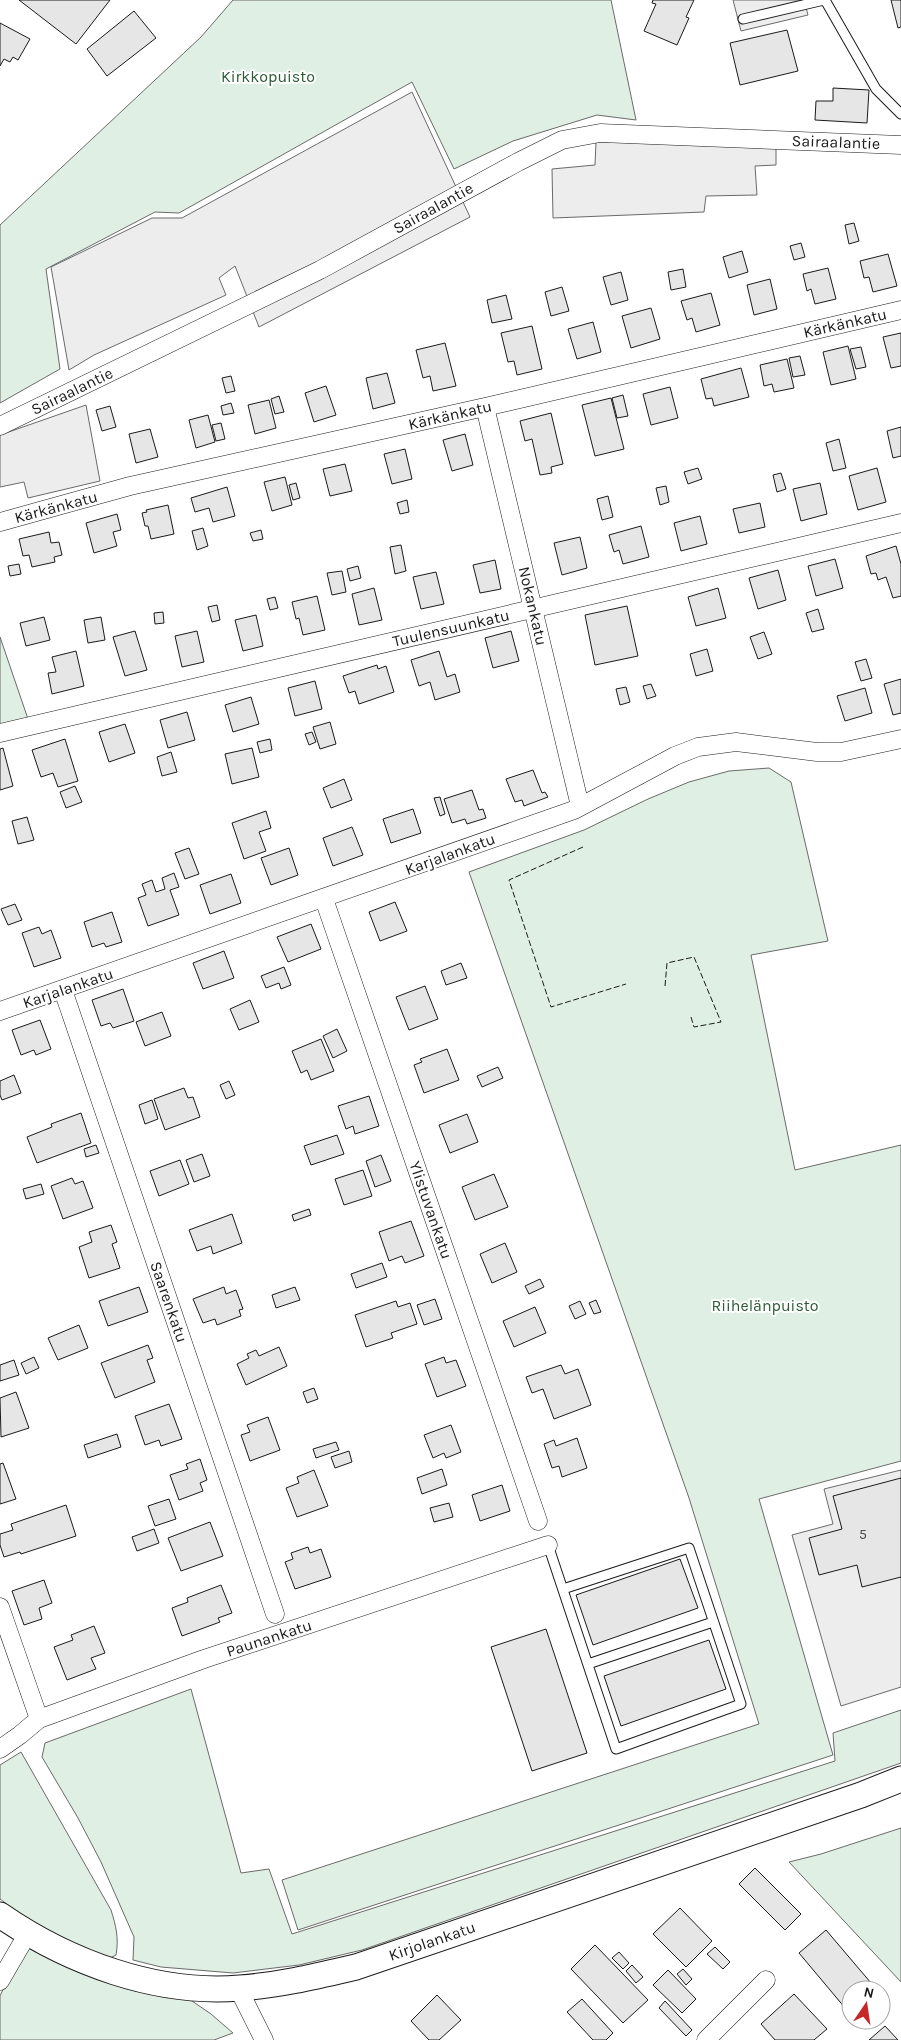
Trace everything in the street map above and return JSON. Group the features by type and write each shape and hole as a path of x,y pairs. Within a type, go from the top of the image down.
{"main road":[{"name":"Kirjolankatu","path":"0,1915 28,1933 80,1959 144,1979 199,1988 238,1988 283,1983 356,1967 861,1795 901,1779"},
{"name":"Kirjolankatu","path":"861,1795 901,1788"}],"street":[{"name":"Sairaalantie","path":"0,426 320,270 562,140 600,133 901,145"},
{"name":"Kärkänkatu","path":"0,522 130,486 485,407 901,310"},
{"name":"Nokankatu","path":"485,407 580,806"},
{"name":"Tuulensuunkatu","path":"0,733 901,523"},
{"name":"Karjalankatu","path":"0,1011 565,813 675,756 707,745 736,742 817,752 841,752 901,739"},
{"name":"Ylistuvankatu","path":"324,899 538,1521"},
{"name":"Saarenkatu","path":"62,990 275,1614"},
{"name":"Paunankatu","path":"0,1749 39,1719 204,1659 548,1545"},
{"path":"0,1607 39,1719"},
{"path":"0,1981 28,1933"},
{"path":"706,2040 766,1980"},
{"path":"238,1988 264,2040"}],"lane":[{"path":"744,18 824,0 876,89 901,114"},
{"path":"548,1545 616,1750 741,1704 689,1548 563,1590"},
{"path":"588,1664 713,1622"}],"green space":[{"name":"Kirkkopuisto","path":"233,0 611,0 636,120 597,115 513,141 454,169 412,82 179,213 155,212 46,269 60,369 0,403 0,225 201,37"},
{"path":"0,637 28,719 0,725"},
{"name":"Riihelänpuisto","path":"769,768 791,782 828,941 751,955 795,1170 901,1145 901,1461 759,1499 833,1755 298,1930 282,1880 759,1724 689,1498 469,872 584,830 648,799 689,782 729,771"},
{"path":"191,1689 241,1873 269,1869 292,1934 835,1761 833,1733 901,1710 901,1763 362,1950 299,1965 233,1973 161,1967 133,1960 134,1937 101,1862 78,1818 42,1757 45,1743"},
{"path":"21,1752 111,1910 116,1927 117,1943 116,1955 110,1958 74,1944 28,1920 0,1899 0,1765"},
{"path":"901,1828 901,1982 789,1862 821,1854"},
{"path":"27,1938 173,1988 211,2014 233,2033 214,2040 0,2040 0,1996"}],"shaded area":[{"path":"733,0 804,0 808,15 741,31"},
{"path":"412,92 470,217 259,327 235,266 219,278 226,295 94,355 69,370 51,267 152,218 182,218"},
{"path":"596,142 776,145 776,165 755,166 757,195 706,196 704,212 553,218 552,169 595,165"},
{"path":"86,405 100,481 28,498 24,482 0,487 0,435"},
{"path":"901,1470 901,1687 841,1706 792,1535 833,1524 824,1489"}],"building":[{"path":"19,0 110,0 76,44"},
{"path":"653,0 694,0 686,17 689,18 677,45 644,31 656,4 652,3"},
{"path":"891,0 901,0 901,27 898,28"},
{"path":"134,11 156,38 107,76 87,49"},
{"path":"0,23 30,39 18,60 13,57 10,62 4,59 0,66"},
{"path":"787,30 798,71 740,85 730,43"},
{"path":"833,88 869,90 867,123 815,120 816,101 833,101"},
{"path":"854,223 859,241 849,244 845,225"},
{"path":"801,243 805,257 794,260 790,246"},
{"path":"742,251 748,272 729,278 723,257"},
{"path":"888,254 897,286 873,292 869,277 864,278 860,261"},
{"path":"828,268 836,299 815,304 811,289 807,291 803,274"},
{"path":"683,269 686,287 671,290 668,272"},
{"path":"621,272 628,300 611,305 603,277"},
{"path":"770,279 777,309 754,315 747,285"},
{"path":"562,287 569,311 551,316 545,292"},
{"path":"711,293 720,325 696,332 692,318 687,320 681,301"},
{"path":"506,295 512,319 492,323 487,300"},
{"path":"651,308 660,339 631,348 622,316"},
{"path":"593,322 601,352 577,359 568,329"},
{"path":"532,326 542,369 517,375 514,361 508,362 501,333"},
{"path":"901,333 901,366 891,368 883,337"},
{"path":"445,343 456,386 433,391 430,376 423,378 416,350"},
{"path":"848,346 856,379 831,385 823,352"},
{"path":"861,347 866,367 856,369 850,349"},
{"path":"800,356 805,375 793,377 789,358"},
{"path":"787,359 794,388 774,392 772,384 764,386 760,365"},
{"path":"741,368 749,397 714,406 712,398 706,399 701,379"},
{"path":"387,373 395,403 373,409 366,378"},
{"path":"231,376 235,391 226,393 222,378"},
{"path":"326,386 336,415 314,422 305,393"},
{"path":"670,387 678,418 651,425 643,394"},
{"path":"623,395 628,416 617,418 612,398"},
{"path":"279,396 284,412 275,414 271,399"},
{"path":"611,398 624,449 595,456 582,405"},
{"path":"269,400 276,428 255,434 248,405"},
{"path":"231,403 234,413 223,415 221,406"},
{"path":"110,406 116,427 102,431 96,410"},
{"path":"551,413 563,464 551,467 552,473 540,475 532,439 525,441 520,421"},
{"path":"208,415 215,442 196,448 189,420"},
{"path":"221,423 225,439 216,441 212,425"},
{"path":"901,427 901,456 893,458 887,431"},
{"path":"150,429 158,457 136,463 129,434"},
{"path":"465,434 473,465 452,471 443,440"},
{"path":"839,439 846,468 833,471 826,443"},
{"path":"405,449 412,479 392,484 384,454"},
{"path":"345,464 352,491 330,496 323,469"},
{"path":"698,468 702,479 688,484 684,472"},
{"path":"877,468 886,502 858,510 849,476"},
{"path":"781,473 786,489 777,492 773,475"},
{"path":"285,477 292,505 272,511 264,482"},
{"path":"296,483 300,498 293,500 289,485"},
{"path":"820,483 827,514 801,521 793,489"},
{"path":"666,486 669,502 660,505 656,488"},
{"path":"227,487 235,516 213,522 209,508 195,512 191,498"},
{"path":"608,496 613,517 602,520 597,499"},
{"path":"407,500 409,512 400,514 397,503"},
{"path":"760,503 765,527 739,533 733,509"},
{"path":"168,505 174,534 151,539 142,513 147,512 146,510"},
{"path":"117,514 121,530 113,532 117,546 94,553 86,523"},
{"path":"700,516 707,544 681,551 674,523"},
{"path":"641,526 649,557 623,564 619,550 614,552 609,535"},
{"path":"203,528 208,546 197,550 192,531"},
{"path":"261,530 263,539 253,541 250,533"},
{"path":"49,532 51,543 59,542 62,555 54,557 55,562 32,567 29,555 23,556 19,539"},
{"path":"580,537 587,568 562,575 554,543"},
{"path":"401,545 406,571 395,574 390,547"},
{"path":"896,546 901,564 901,596 893,598 886,577 878,580 876,573 871,574 866,556"},
{"path":"835,559 843,588 816,596 808,566"},
{"path":"495,560 501,589 480,593 473,565"},
{"path":"19,564 21,574 10,576 8,566"},
{"path":"358,566 361,578 350,581 347,569"},
{"path":"778,570 786,600 758,609 749,578"},
{"path":"342,571 346,592 332,595 327,573"},
{"path":"436,572 444,604 421,609 413,577"},
{"path":"374,588 382,620 359,625 352,594"},
{"path":"718,588 726,618 696,626 688,597"},
{"path":"317,596 325,630 303,635 299,618 296,619 292,602"},
{"path":"275,597 278,608 270,610 267,599"},
{"path":"217,605 220,620 212,622 208,607"},
{"path":"627,606 638,656 595,665 585,615"},
{"path":"818,609 824,629 812,632 806,613"},
{"path":"163,612 164,623 155,624 154,613"},
{"path":"256,615 263,646 243,651 235,620"},
{"path":"44,617 50,640 26,646 20,623"},
{"path":"101,617 105,640 88,643 84,620"},
{"path":"135,631 147,670 125,676 113,637"},
{"path":"197,631 204,662 182,667 175,636"},
{"path":"511,631 519,661 493,668 485,638"},
{"path":"764,632 772,654 758,659 750,637"},
{"path":"707,649 713,671 696,676 690,654"},
{"path":"76,651 84,686 52,694 48,673 56,672 52,657"},
{"path":"439,651 447,677 455,674 460,692 435,700 430,682 419,686 411,660"},
{"path":"866,659 872,678 861,681 855,662"},
{"path":"377,665 378,669 386,666 394,692 359,704 355,691 349,693 343,676"},
{"path":"901,679 901,713 893,715 884,684"},
{"path":"315,681 322,709 295,716 288,688"},
{"path":"651,684 656,696 647,699 643,686"},
{"path":"626,687 630,702 620,705 616,689"},
{"path":"865,688 872,713 845,721 837,696"},
{"path":"251,697 259,724 233,732 225,705"},
{"path":"187,712 195,740 168,748 160,720"},
{"path":"330,722 336,744 320,749 313,727"},
{"path":"125,724 135,753 109,762 99,732"},
{"path":"312,732 316,742 309,745 305,734"},
{"path":"65,739 78,781 58,787 53,773 41,777 32,750"},
{"path":"270,739 272,750 260,753 257,742"},
{"path":"3,748 13,786 0,790 0,749"},
{"path":"252,748 259,777 232,784 225,754"},
{"path":"171,752 177,772 162,776 157,757"},
{"path":"533,770 542,793 545,792 548,797 524,806 522,800 515,802 506,779"},
{"path":"344,779 352,800 331,808 323,788"},
{"path":"75,786 82,802 66,808 60,792"},
{"path":"472,790 479,810 483,809 486,818 467,824 465,819 452,823 444,799"},
{"path":"440,797 445,814 440,816 434,798"},
{"path":"413,809 421,833 391,843 383,819"},
{"path":"266,811 271,828 259,832 266,851 244,859 232,823"},
{"path":"27,817 34,840 18,844 12,821"},
{"path":"352,827 363,855 333,866 323,838"},
{"path":"189,848 199,874 185,879 175,853"},
{"path":"289,848 298,875 271,885 261,858"},
{"path":"174,873 179,887 170,890 179,915 148,926 138,898 146,895 142,884 152,880 156,892 165,889 162,878"},
{"path":"231,874 241,903 210,914 200,885"},
{"path":"395,902 407,931 380,941 369,912"},
{"path":"15,904 22,920 8,925 1,909"},
{"path":"112,912 122,942 106,947 104,943 92,947 84,922"},
{"path":"311,924 321,949 288,962 277,937"},
{"path":"39,927 42,934 51,930 61,958 34,967 22,933"},
{"path":"224,951 234,978 203,989 193,963"},
{"path":"461,963 467,978 446,985 441,971"},
{"path":"284,967 291,985 281,989 279,983 266,988 261,976"},
{"path":"425,986 438,1019 409,1030 396,997"},
{"path":"123,989 134,1021 113,1028 110,1023 101,1026 92,1000"},
{"path":"250,1000 259,1022 239,1030 230,1009"},
{"path":"162,1012 171,1036 145,1046 136,1022"},
{"path":"40,1020 51,1049 36,1055 34,1050 21,1055 12,1030"},
{"path":"337,1029 347,1051 333,1058 323,1036"},
{"path":"321,1039 334,1071 311,1080 307,1070 301,1073 292,1051"},
{"path":"447,1049 459,1080 424,1093 414,1065 422,1062 420,1059"},
{"path":"498,1067 503,1078 482,1087 477,1076"},
{"path":"14,1075 21,1093 2,1100 0,1081"},
{"path":"229,1081 235,1095 226,1099 220,1085"},
{"path":"184,1088 188,1098 193,1097 200,1117 165,1130 154,1099"},
{"path":"369,1096 379,1126 355,1134 353,1126 346,1129 338,1106"},
{"path":"152,1100 158,1119 145,1124 139,1105"},
{"path":"81,1113 91,1143 37,1163 27,1137 52,1127 51,1124"},
{"path":"467,1114 478,1142 450,1153 439,1125"},
{"path":"337,1135 344,1154 311,1165 304,1146"},
{"path":"96,1145 99,1153 86,1157 84,1149"},
{"path":"202,1154 210,1176 194,1182 186,1160"},
{"path":"381,1155 391,1181 375,1187 366,1161"},
{"path":"180,1160 189,1184 159,1196 150,1171"},
{"path":"363,1170 372,1196 344,1205 335,1179"},
{"path":"494,1174 508,1207 475,1220 462,1187"},
{"path":"72,1178 75,1184 83,1181 93,1208 63,1219 51,1186"},
{"path":"41,1184 44,1194 26,1199 23,1189"},
{"path":"309,1209 311,1215 294,1221 292,1215"},
{"path":"232,1214 242,1243 213,1254 211,1246 197,1251 189,1230"},
{"path":"411,1221 424,1256 405,1263 402,1256 389,1261 379,1232"},
{"path":"111,1225 117,1242 112,1244 120,1268 89,1278 79,1247 92,1242 89,1232"},
{"path":"505,1243 517,1272 492,1283 480,1254"},
{"path":"382,1263 387,1277 356,1288 351,1274"},
{"path":"540,1279 544,1287 529,1294 525,1286"},
{"path":"139,1287 148,1312 108,1326 99,1301"},
{"path":"224,1287 226,1294 236,1290 243,1309 239,1310 241,1316 217,1325 215,1319 203,1323 193,1299"},
{"path":"295,1287 300,1300 276,1308 272,1295"},
{"path":"435,1299 442,1319 424,1325 417,1305"},
{"path":"596,1300 601,1312 594,1314 589,1303"},
{"path":"396,1301 398,1307 410,1303 417,1324 391,1333 393,1338 366,1347 355,1315"},
{"path":"580,1301 586,1314 575,1319 569,1306"},
{"path":"535,1307 546,1333 514,1347 503,1321"},
{"path":"79,1325 88,1348 58,1360 48,1338"},
{"path":"148,1345 153,1358 147,1360 155,1382 115,1398 101,1363"},
{"path":"279,1347 287,1366 246,1385 237,1364 249,1358 247,1354 256,1350 259,1356"},
{"path":"34,1357 39,1368 26,1374 21,1363"},
{"path":"444,1357 446,1363 456,1360 466,1386 437,1397 425,1364"},
{"path":"14,1360 19,1375 0,1381 0,1365"},
{"path":"561,1365 565,1374 578,1369 591,1405 554,1419 543,1389 532,1393 526,1377"},
{"path":"314,1388 318,1399 307,1403 303,1392"},
{"path":"16,1392 29,1428 1,1437 0,1398"},
{"path":"169,1404 182,1439 161,1446 159,1440 145,1445 135,1416"},
{"path":"268,1417 280,1450 250,1461 241,1435 250,1432 247,1425"},
{"path":"451,1425 461,1452 446,1458 444,1453 433,1458 424,1435"},
{"path":"117,1434 121,1447 88,1458 84,1445"},
{"path":"577,1438 587,1468 562,1477 559,1466 552,1468 544,1444 554,1440 556,1446"},
{"path":"336,1442 339,1450 316,1458 313,1449"},
{"path":"349,1451 352,1462 335,1468 331,1457"},
{"path":"200,1459 207,1480 200,1483 203,1491 179,1500 170,1475 188,1469 186,1464"},
{"path":"3,1463 16,1499 0,1504 0,1464"},
{"path":"442,1469 447,1485 422,1494 417,1478"},
{"path":"314,1470 328,1506 297,1517 286,1488 299,1483 297,1477"},
{"path":"901,1478 901,1577 862,1587 857,1565 819,1575 809,1538 842,1529 833,1496"},
{"path":"502,1485 510,1511 480,1521 472,1495"},
{"path":"169,1499 176,1519 155,1526 148,1506"},
{"path":"449,1503 453,1517 434,1522 430,1508"},
{"path":"66,1505 76,1536 21,1554 20,1552 4,1557 0,1545 0,1534 13,1530 11,1524"},
{"path":"210,1522 223,1556 181,1571 168,1538"},
{"path":"154,1529 159,1543 137,1551 132,1537"},
{"path":"308,1547 310,1553 321,1549 331,1577 295,1589 285,1562 293,1559 291,1553"},
{"path":"680,1559 698,1608 593,1645 576,1595"},
{"path":"44,1580 52,1603 39,1608 42,1619 24,1625 12,1591"},
{"path":"221,1585 232,1613 218,1618 220,1622 182,1636 172,1608 188,1602 187,1598"},
{"path":"94,1626 105,1653 91,1658 96,1669 67,1680 54,1647 73,1640 71,1635"},
{"path":"546,1629 587,1753 532,1771 491,1647"},
{"path":"709,1640 726,1689 621,1726 604,1676"},
{"path":"755,1868 801,1914 785,1930 739,1884"},
{"path":"680,1908 712,1941 686,1967 653,1934"},
{"path":"826,1930 868,1980 841,1980 841,2003 799,1953"},
{"path":"595,1945 648,2000 623,2023 571,1969"},
{"path":"715,1947 730,1962 723,1969 707,1954"},
{"path":"619,1952 629,1963 623,1969 612,1958"},
{"path":"632,1965 643,1977 636,1983 626,1971"},
{"path":"683,1969 692,1979 686,1985 677,1974"},
{"path":"668,1970 696,1999 682,2013 653,1985"},
{"path":"794,1994 827,2029 814,2040 775,2040 761,2024"},
{"path":"437,1995 461,2020 439,2040 429,2040 411,2021"},
{"path":"582,1999 613,2033 606,2040 593,2040 567,2012"},
{"path":"665,2001 692,2030 686,2036 659,2008"},
{"path":"880,2030 889,2030 898,2040 869,2040"}],"fence":[{"path":"583,847 509,880 551,1007 626,984"},
{"path":"665,986 667,963 694,957 721,1022 694,1027 691,1017"}]}
